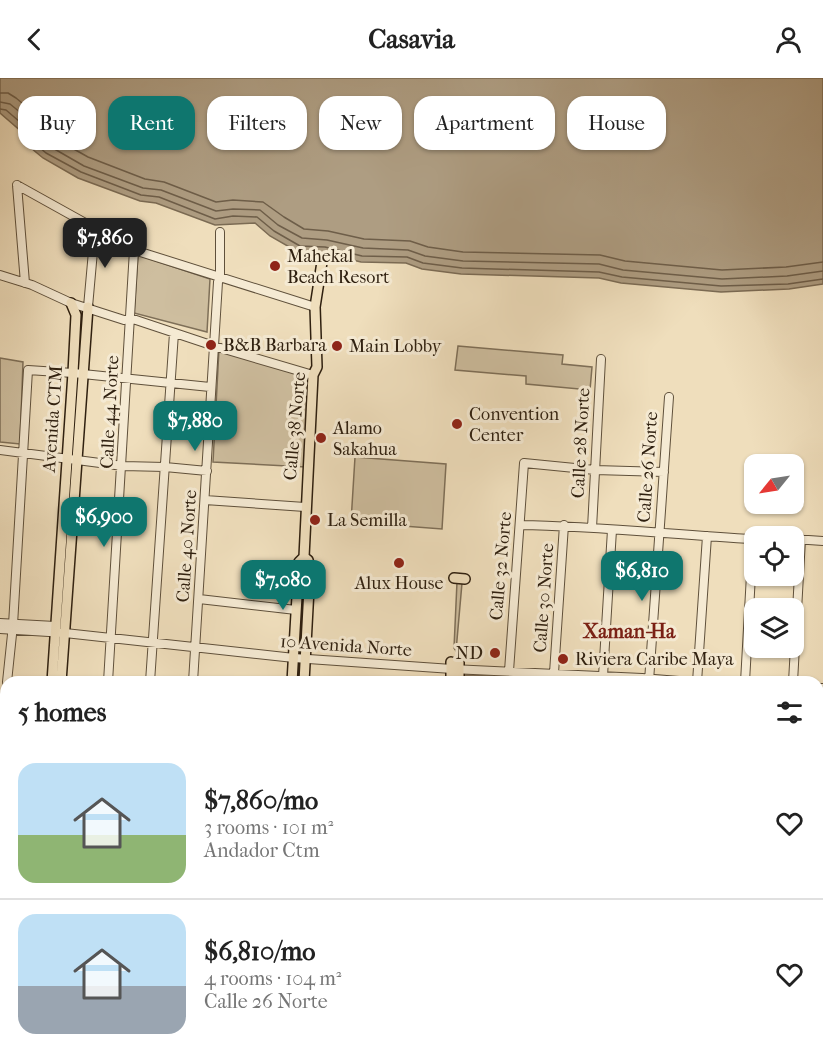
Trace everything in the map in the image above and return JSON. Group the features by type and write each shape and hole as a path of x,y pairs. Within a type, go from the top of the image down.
{"main road":[{"name":"Calle 38 Norte","path":"292,676 299,562 304,557 313,375 317,367 315,307 322,262"},
{"name":"Avenida CTM","path":"53,676 60,630 66,552 67,460 76,315 71,303"},
{"path":"66,552 78,461 88,307"},
{"name":"Calle 38 Norte","path":"304,557 308,560 310,570 304,676"},
{"path":"454,578 465,579"},
{"name":"Avenida CTM","path":"60,630 61,676"},
{"path":"454,676 456,666"},
{"path":"456,666 458,676"}],"street":[{"path":"25,283 17,185 135,250 315,307"},
{"path":"88,307 95,229"},
{"name":"Calle 40 Norte","path":"193,676 210,387 220,278 220,232"},
{"name":"Calle 44 Norte","path":"108,676 135,250"},
{"path":"0,275 71,303 124,320 130,318 313,375"},
{"path":"150,676 174,333"},
{"name":"Calle 28 Norte","path":"592,528 601,359"},
{"path":"8,676 28,370 210,387"},
{"name":"Calle 26 Norte","path":"649,676 669,397"},
{"path":"0,450 123,466 207,471"},
{"name":"Calle 32 Norte","path":"509,671 524,463 595,470"},
{"path":"595,470 664,472"},
{"path":"205,500 305,507"},
{"path":"520,525 564,525 744,538"},
{"name":"Calle 30 Norte","path":"554,673 564,525"},
{"path":"603,676 612,530"},
{"path":"697,676 707,536"},
{"path":"804,540 823,541"},
{"path":"745,676 751,586"},
{"path":"793,676 796,586"},
{"path":"199,599 296,610"},
{"name":"10 Avenida Norte","path":"0,623 12,628"},
{"name":"10 Avenida Norte","path":"0,629 60,630 111,635 153,643 196,645 305,659 603,676"}],"shaded area":[{"path":"138,255 210,279 207,332 134,313"},
{"path":"458,346 563,355 562,364 592,367 590,390 526,384 526,376 455,370"},
{"path":"219,349 309,378 306,467 213,462"},
{"path":"0,358 23,362 20,444 0,442"},
{"path":"355,457 446,464 442,529 351,522"},
{"path":"457,582 462,583 456,651 454,648"}],"water":[{"path":"0,78 823,78 823,284 789,289 721,292 621,283 599,278 461,274 422,269 406,263 361,262 324,253 298,252 270,236 255,223 215,225 156,203 140,201 78,178 33,150 96,150 96,96 18,96 18,129 0,113"}],"place":[{"name":"Mahekal Beach Resort","path":"275,266"},
{"name":"B&B Barbara","path":"211,345"},
{"name":"Main Lobby","path":"337,346"},
{"name":"Convention Center","path":"457,424"},
{"name":"Alamo Sakahua","path":"321,438"},
{"name":"La Semilla","path":"315,520"},
{"name":"Alux House","path":"399,563"},
{"name":"ND","path":"495,653"},
{"name":"Riviera Caribe Maya","path":"563,659"}],"district":[{"name":"Xaman-Ha","path":"629,631"}]}
